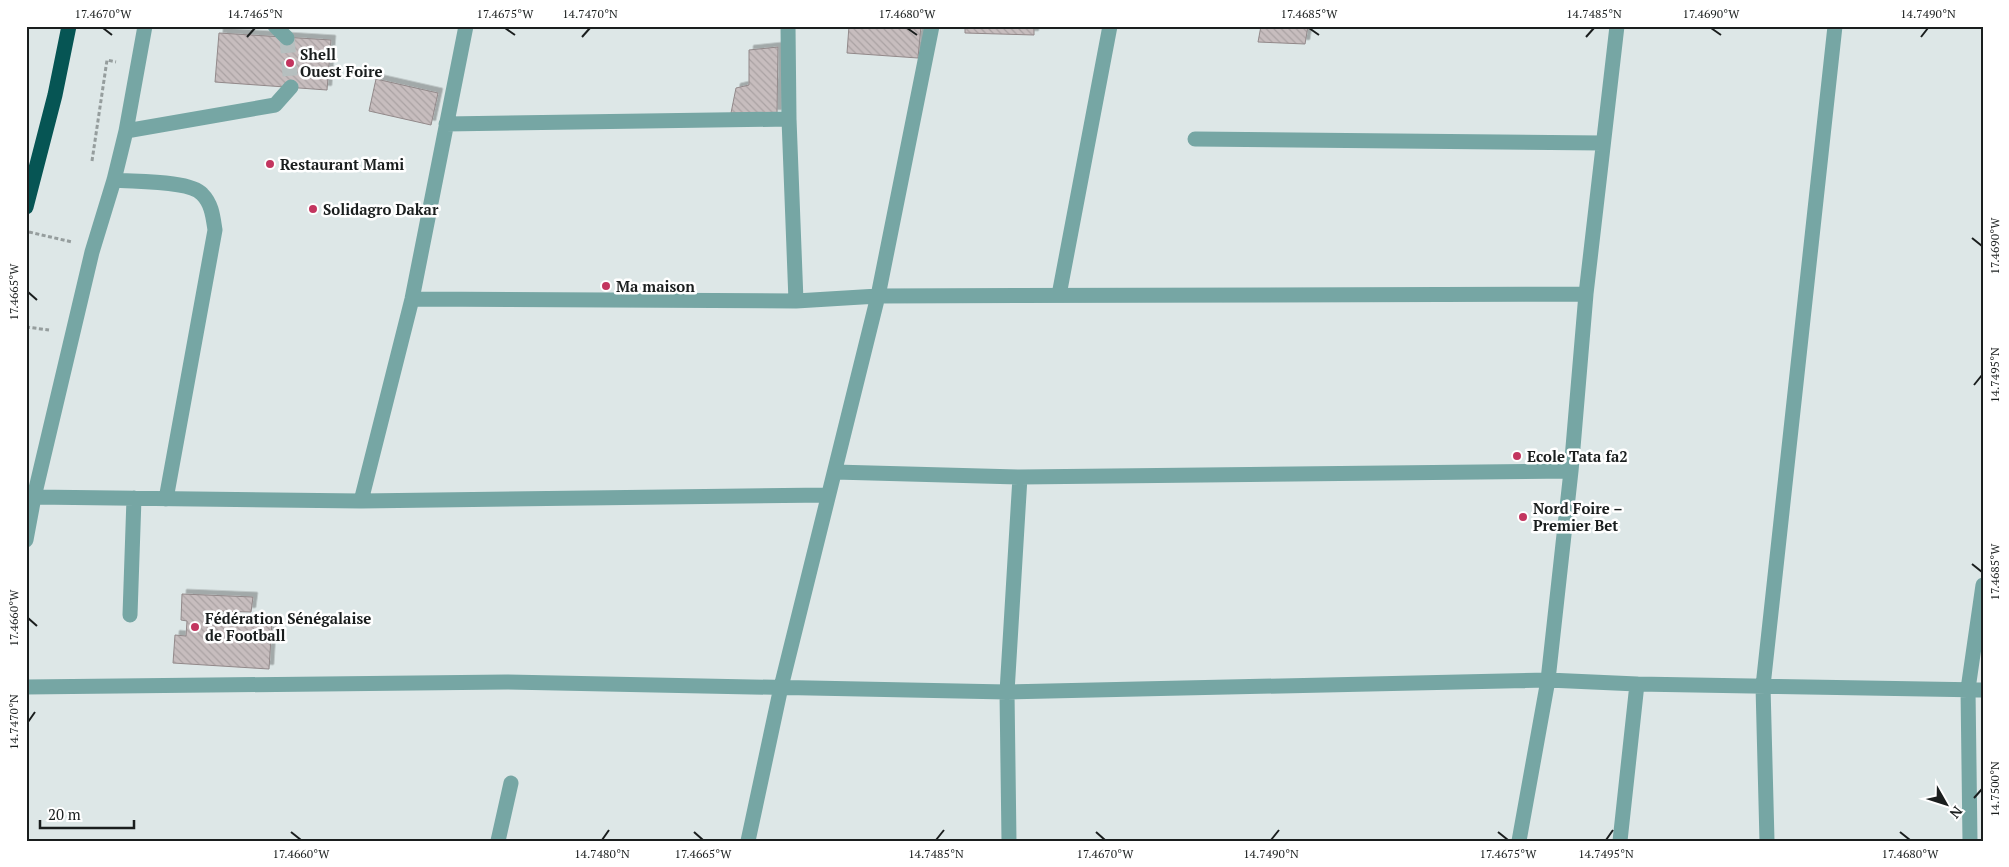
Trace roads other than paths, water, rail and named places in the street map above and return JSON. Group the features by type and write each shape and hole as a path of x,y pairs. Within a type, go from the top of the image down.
{"highway":[{"path":"26,206 56,95 69,26"}],"street":[{"path":"26,540 34,497 92,252 114,180 126,131 145,26"},
{"path":"275,26 287,38"},
{"path":"361,501 412,298 466,26"},
{"path":"788,26 789,119 796,301"},
{"path":"748,841 780,687 878,296 932,26"},
{"path":"1059,295 1110,26"},
{"path":"1519,841 1548,680 1571,471 1586,294 1618,26"},
{"path":"1767,841 1763,686 1835,26"},
{"path":"126,131 275,105 291,88"},
{"path":"446,124 789,119"},
{"path":"1195,138 1603,143"},
{"path":"114,180 185,186 201,192 210,204 216,230 166,498"},
{"path":"412,298 796,301 878,296 1586,294"},
{"path":"835,472 1020,477 1571,471"},
{"path":"1009,841 1006,692 1020,477"},
{"path":"34,497 361,501 828,495"},
{"path":"130,616 134,498"},
{"path":"1970,841 1975,690 1983,585"},
{"path":"26,687 497,682 1006,692 1548,680 1637,684 1975,690"},
{"path":"1620,841 1637,684"},
{"path":"498,841 511,783"}],"tunnel":[{"path":"287,38 291,87"}],"place":[{"name":"Shell Ouest Foire","path":"290,63"},
{"name":"Restaurant Mami","path":"270,164"},
{"name":"Solidagro Dakar","path":"313,209"},
{"name":"Ma maison","path":"606,286"},
{"name":"Ecole Tata fa2","path":"1517,456"},
{"name":"Nord Foire – Premier Bet","path":"1523,517"},
{"name":"Fédération Sénégalaise de Football","path":"195,627"}]}
